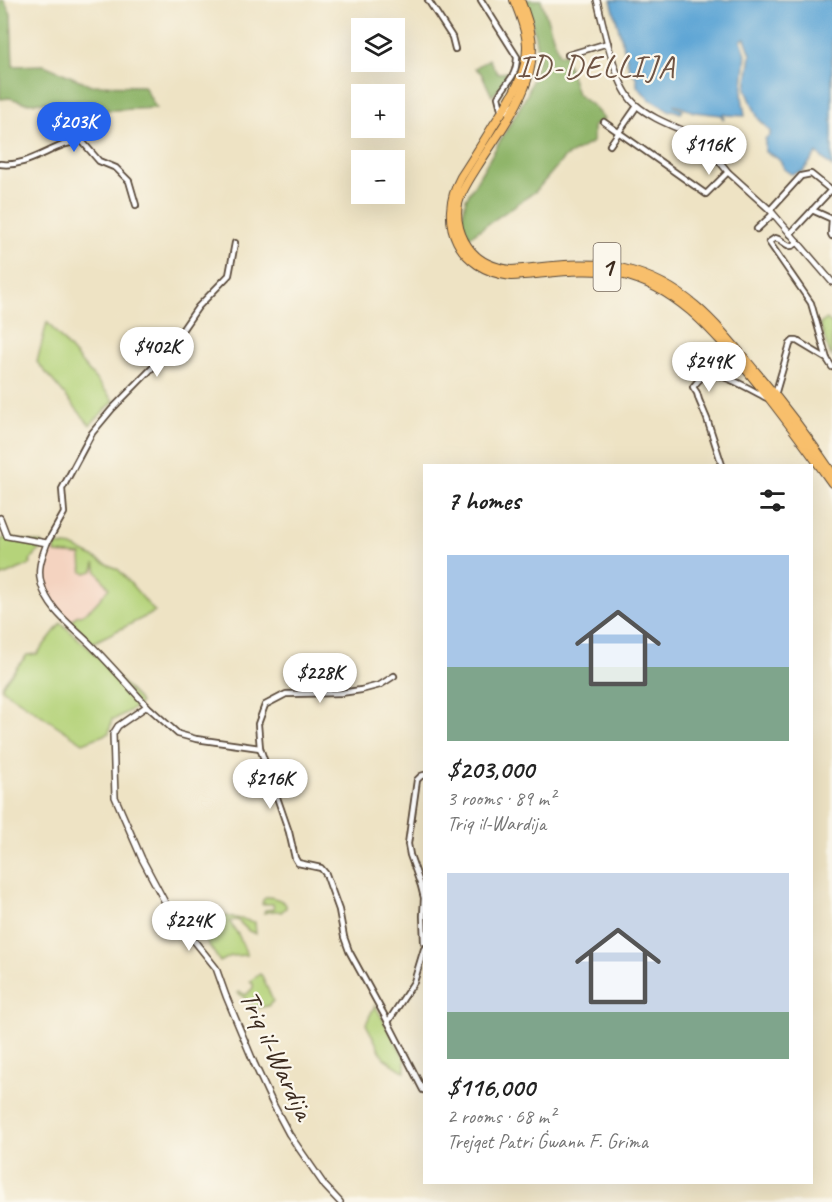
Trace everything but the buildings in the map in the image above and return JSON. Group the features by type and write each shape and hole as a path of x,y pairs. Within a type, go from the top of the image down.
{"highway":[{"name":"1","path":"514,0 521,16 527,44 523,72 509,102 457,184 451,203 450,217 453,233 463,253 471,261 501,275 583,270 620,274 656,287 684,304 705,322 811,442 832,473"},
{"name":"1","path":"520,0 526,13 533,42 529,71 519,99 466,184 458,204 459,232 468,248 490,266 502,269 586,264 623,268 662,283 688,299 704,312 724,334 773,398 832,483"}],"street":[{"path":"428,0 452,37 455,49"},
{"path":"481,0 517,57 517,67 511,81 501,90 498,97 502,113 519,99"},
{"path":"597,0 619,80 627,95 649,115 704,142 728,172 772,212 832,282"},
{"path":"568,55 608,43"},
{"path":"501,90 502,101 509,102"},
{"path":"610,145 638,106"},
{"path":"604,122 706,194 728,172"},
{"path":"0,164 21,164 65,144 81,140 99,161 116,168 129,181 136,205"},
{"path":"757,229 801,176 811,174 832,190 790,234"},
{"path":"812,210 832,219 832,236"},
{"path":"798,242 793,246 789,246 779,238 770,242 811,303 827,359 832,367"},
{"path":"235,243 229,275 198,307 165,355 92,433 62,489 64,513 46,543 39,568 41,583 47,598 62,618 90,644 147,706 178,734 196,739 260,748"},
{"path":"722,464 707,419 693,387 698,380 712,374 773,398 790,344 793,341 797,341 827,359"},
{"path":"0,518 7,536 46,543"},
{"path":"394,676 380,685 361,690 342,693 286,694 265,705 258,723 260,748 290,832 295,858 298,863 321,868 326,874 339,910 349,951 423,1090"},
{"name":"Triq il-Wardija","path":"147,706 118,726 113,734 116,797 138,852 159,893 168,908 216,968 254,1063 289,1134 320,1179 340,1202"},
{"path":"423,775 417,780 408,844 423,894"},
{"path":"388,1022 414,982 423,952"}],"shaded area":[{"path":"49,545 74,547 119,570 155,612 92,643 58,608 47,591 43,578 43,562"}],"green space":[{"path":"0,0 4,0 11,14 13,66 44,65 91,85 144,86 156,108 89,111 48,102 26,103 10,98 0,99"},
{"path":"525,0 541,0 559,55 564,53 577,94 593,106 604,119 593,126 593,142 565,157 536,191 469,237 462,221 466,199 527,95 539,58 530,11"},
{"path":"489,59 497,73 510,72 508,79 492,96 481,73 475,68"},
{"path":"827,319 832,325 832,357 820,324"},
{"path":"47,322 114,401 90,425 37,362"},
{"path":"6,537 41,543 42,546 30,561 31,564 0,577 0,541"},
{"path":"55,545 74,547 119,570 155,612 92,643 71,622 76,616 90,609 109,588 97,572 95,563 93,571 82,572 81,555 55,553"},
{"path":"61,623 93,652 140,703 112,719 109,733 83,743 2,689 3,684 27,655 37,654"},
{"path":"267,897 280,900 285,903 286,908 281,912 264,913 265,910 274,909 273,904 262,904"},
{"path":"217,914 255,922 256,934 237,920 229,921 239,936 247,955 231,956 220,962 205,939 211,933 204,921"},
{"path":"260,974 273,1001 268,1006 256,1008 238,993 246,995 253,988 250,981"},
{"path":"375,1005 405,1059 405,1072 384,1058 366,1024"}],"water":[{"path":"611,0 832,0 832,167 817,153 803,171 791,174 784,169 777,158 765,152 765,139 770,135 770,131 758,118 747,92 751,55 745,38 741,40 746,54 742,96 745,116 723,114 723,119 721,115 694,112 674,104 683,110 681,113 670,111 649,99 637,86 636,77 630,71"}],"district":[{"name":"ID-DELLIJA","path":"596,66"}]}
